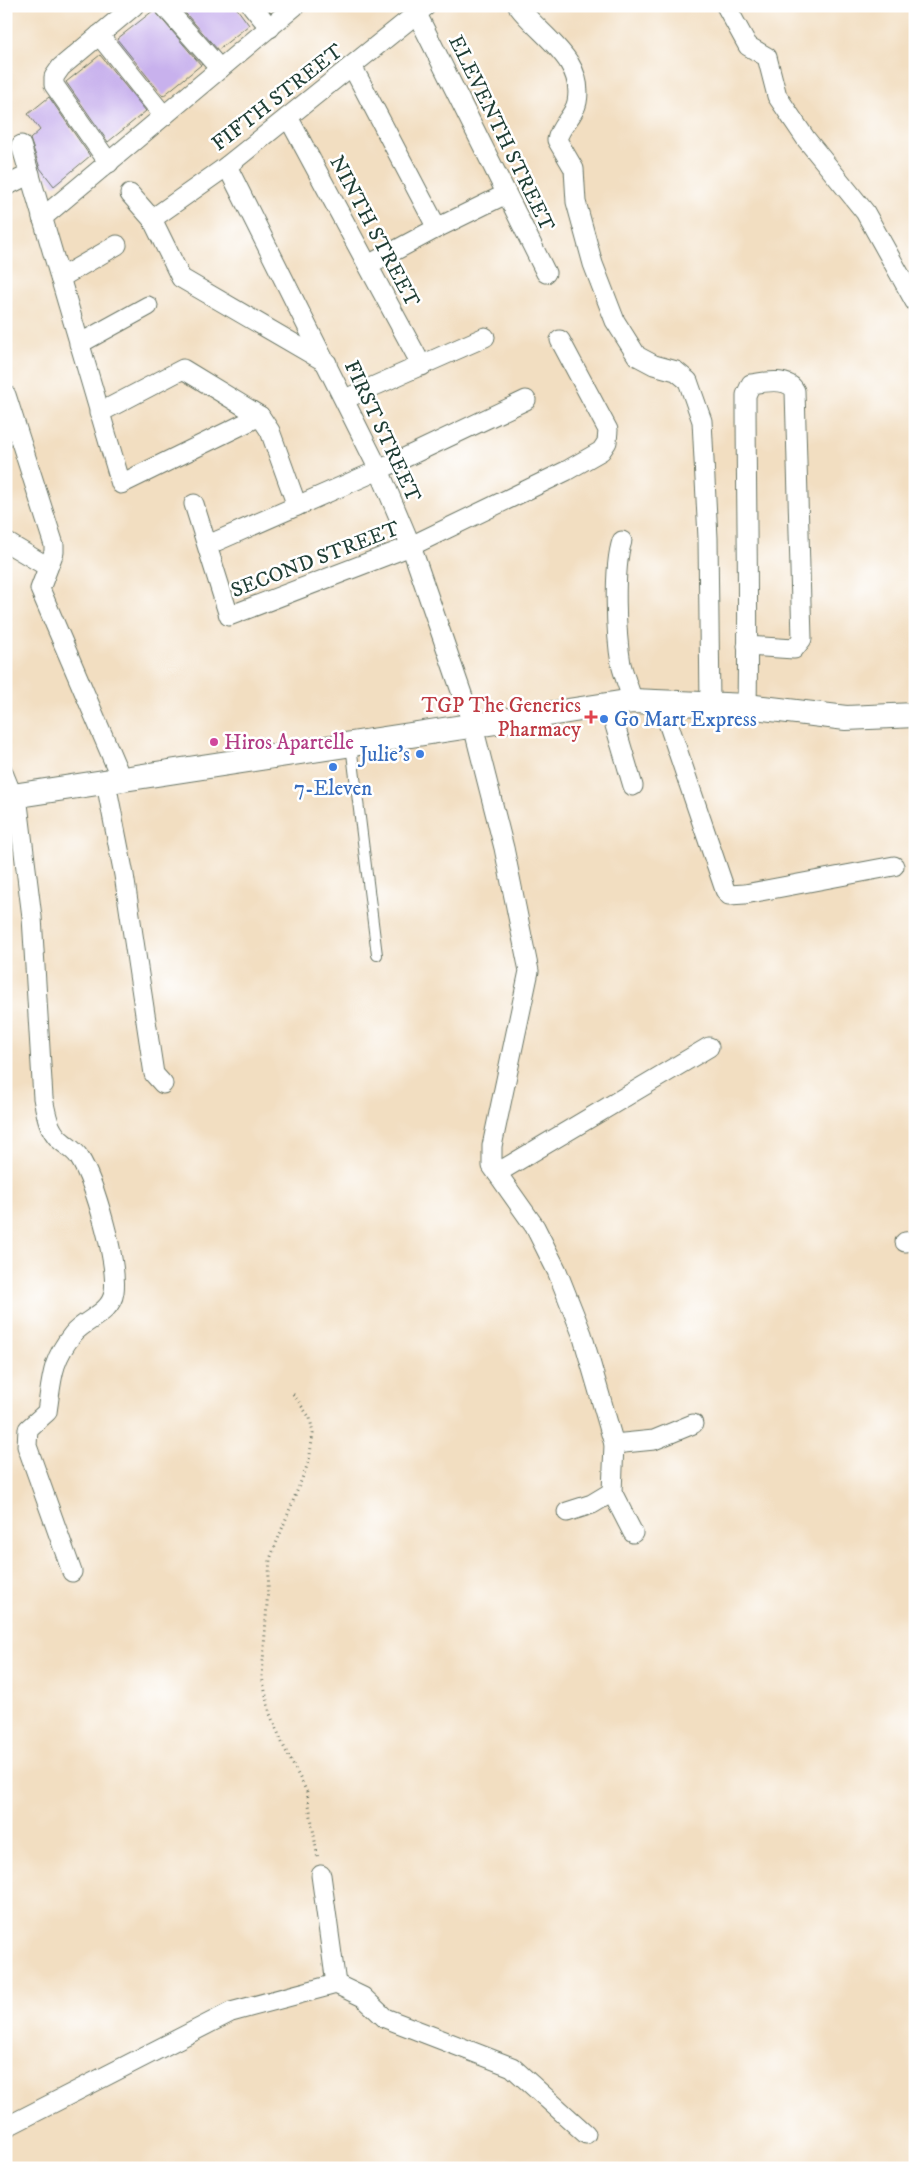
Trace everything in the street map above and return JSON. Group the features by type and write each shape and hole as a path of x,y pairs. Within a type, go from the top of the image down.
{"street":[{"path":"109,163 54,85 54,77 61,67 134,6"},
{"path":"164,6 220,69"},
{"path":"252,6 270,28"},
{"path":"42,218 295,6"},
{"path":"518,6 565,55 577,76 577,101 574,112 562,127 557,140 574,169 578,211 593,264 615,321 637,356 654,365 676,371 688,381 702,421 708,538 710,704"},
{"path":"726,6 748,46 767,57 776,96 806,139 866,212 915,302"},
{"name":"FIFTH STREET","path":"152,219 227,166 422,10"},
{"name":"ELEVENTH STREET","path":"422,10 506,194 546,273"},
{"path":"99,35 164,116"},
{"path":"352,66 437,228"},
{"name":"NINTH STREET","path":"288,117 422,366"},
{"path":"21,145 121,484 260,416"},
{"name":"FIRST STREET","path":"227,166 379,470 411,546 473,726 504,848 529,971 492,1146 492,1166 497,1173"},
{"path":"6,186 30,174"},
{"path":"130,194 152,219 181,278 327,363"},
{"path":"368,265 506,194"},
{"path":"60,278 117,245"},
{"path":"79,344 148,306"},
{"path":"345,399 485,337"},
{"name":"SECOND STREET","path":"208,545 229,616 411,546 566,471 601,451 607,442 608,430 560,340"},
{"path":"99,413 182,369 260,416 270,431 297,506"},
{"path":"747,646 794,649 802,639 795,391 793,386 786,382 750,384 746,395 747,706"},
{"path":"6,395 54,545 54,552 40,589 113,780 124,875 154,1074 163,1084"},
{"path":"194,504 208,545 379,470 526,400"},
{"path":"622,540 618,568 618,634 622,665 633,701"},
{"path":"6,542 48,567"},
{"path":"72,1572 27,1446 28,1429 47,1412 54,1364 74,1333 104,1312 114,1293 112,1261 92,1184 78,1156 58,1138 48,1124 44,1106 32,917 12,797 633,701 747,706 846,718 915,715"},
{"path":"661,702 725,890 729,894 744,894 894,866"},
{"path":"608,705 633,786"},
{"path":"633,1533 612,1492 614,1444 582,1334 554,1264 535,1227 497,1173 709,1046"},
{"path":"614,1444 654,1440 693,1424"},
{"path":"567,1512 592,1504 612,1492"},
{"path":"321,1875 336,1984"},
{"path":"6,2128 231,2012 336,1984 363,1996 385,2018 512,2067 586,2134"}],"lane":[{"path":"351,745 378,955"},
{"path":"6,768 12,797"}],"path":[{"path":"293,1394 310,1418 313,1434 309,1461 270,1559 262,1677 270,1714 307,1792 321,1875"}],"building":[{"path":"179,6 235,6 249,25 218,50"},
{"path":"154,10 201,65 163,96 117,39"},
{"path":"100,55 146,111 108,142 66,82"},
{"path":"49,97 90,156 54,186 40,168 30,139 40,130 28,114"}],"place":[{"name":"TGP The Generics Pharmacy","path":"591,717"},
{"name":"Go Mart Express","path":"604,719"},
{"name":"Hiros Apartelle","path":"214,742"},
{"name":"Julie's","path":"420,754"},
{"name":"7-Eleven","path":"333,767"}]}
